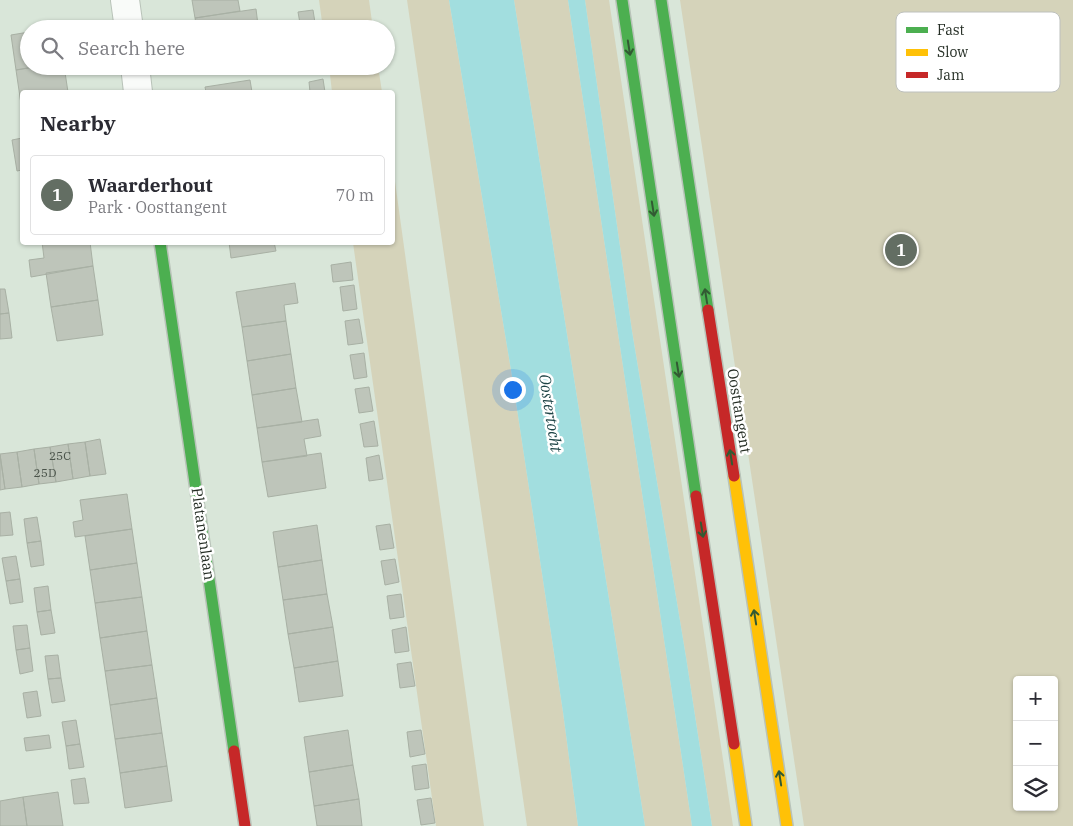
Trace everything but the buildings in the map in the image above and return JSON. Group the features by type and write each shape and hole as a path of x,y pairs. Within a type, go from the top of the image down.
{"main road":[{"path":"622,0 746,826"},
{"name":"Oosttangent","path":"661,0 787,826"},
{"name":"Platanenlaan","path":"160,245 245,826"}],"street":[{"path":"125,0 128,20"},
{"path":"135,75 138,90"}],"shaded area":[{"path":"319,0 369,0 372,20 322,20"},
{"path":"407,0 449,0 512,376 563,712 578,826 527,826"},
{"path":"514,0 568,0 692,826 645,826"},
{"path":"585,0 609,0 733,826 712,826 632,331"},
{"path":"680,0 1073,0 1073,826 804,826"},
{"path":"330,75 379,75 382,90 332,90"},
{"path":"395,181 484,826 436,826 353,245 395,245"}],"water":[{"name":"Oostertocht","path":"449,0 514,0 645,826 578,826 563,712 512,376"},
{"path":"568,0 585,0 632,331 712,826 692,826"}],"traffic: fast":[{"path":"622,0 696,496"},
{"path":"661,0 708,310"},
{"path":"160,245 234,751"}],"traffic: slow":[{"path":"734,476 787,826"},
{"path":"734,744 746,826"}],"traffic: jam":[{"path":"708,310 734,476"},
{"path":"696,496 734,744"},
{"path":"234,751 245,826"}],"place":[{"name":"Waarderhout","path":"901,250"}]}
